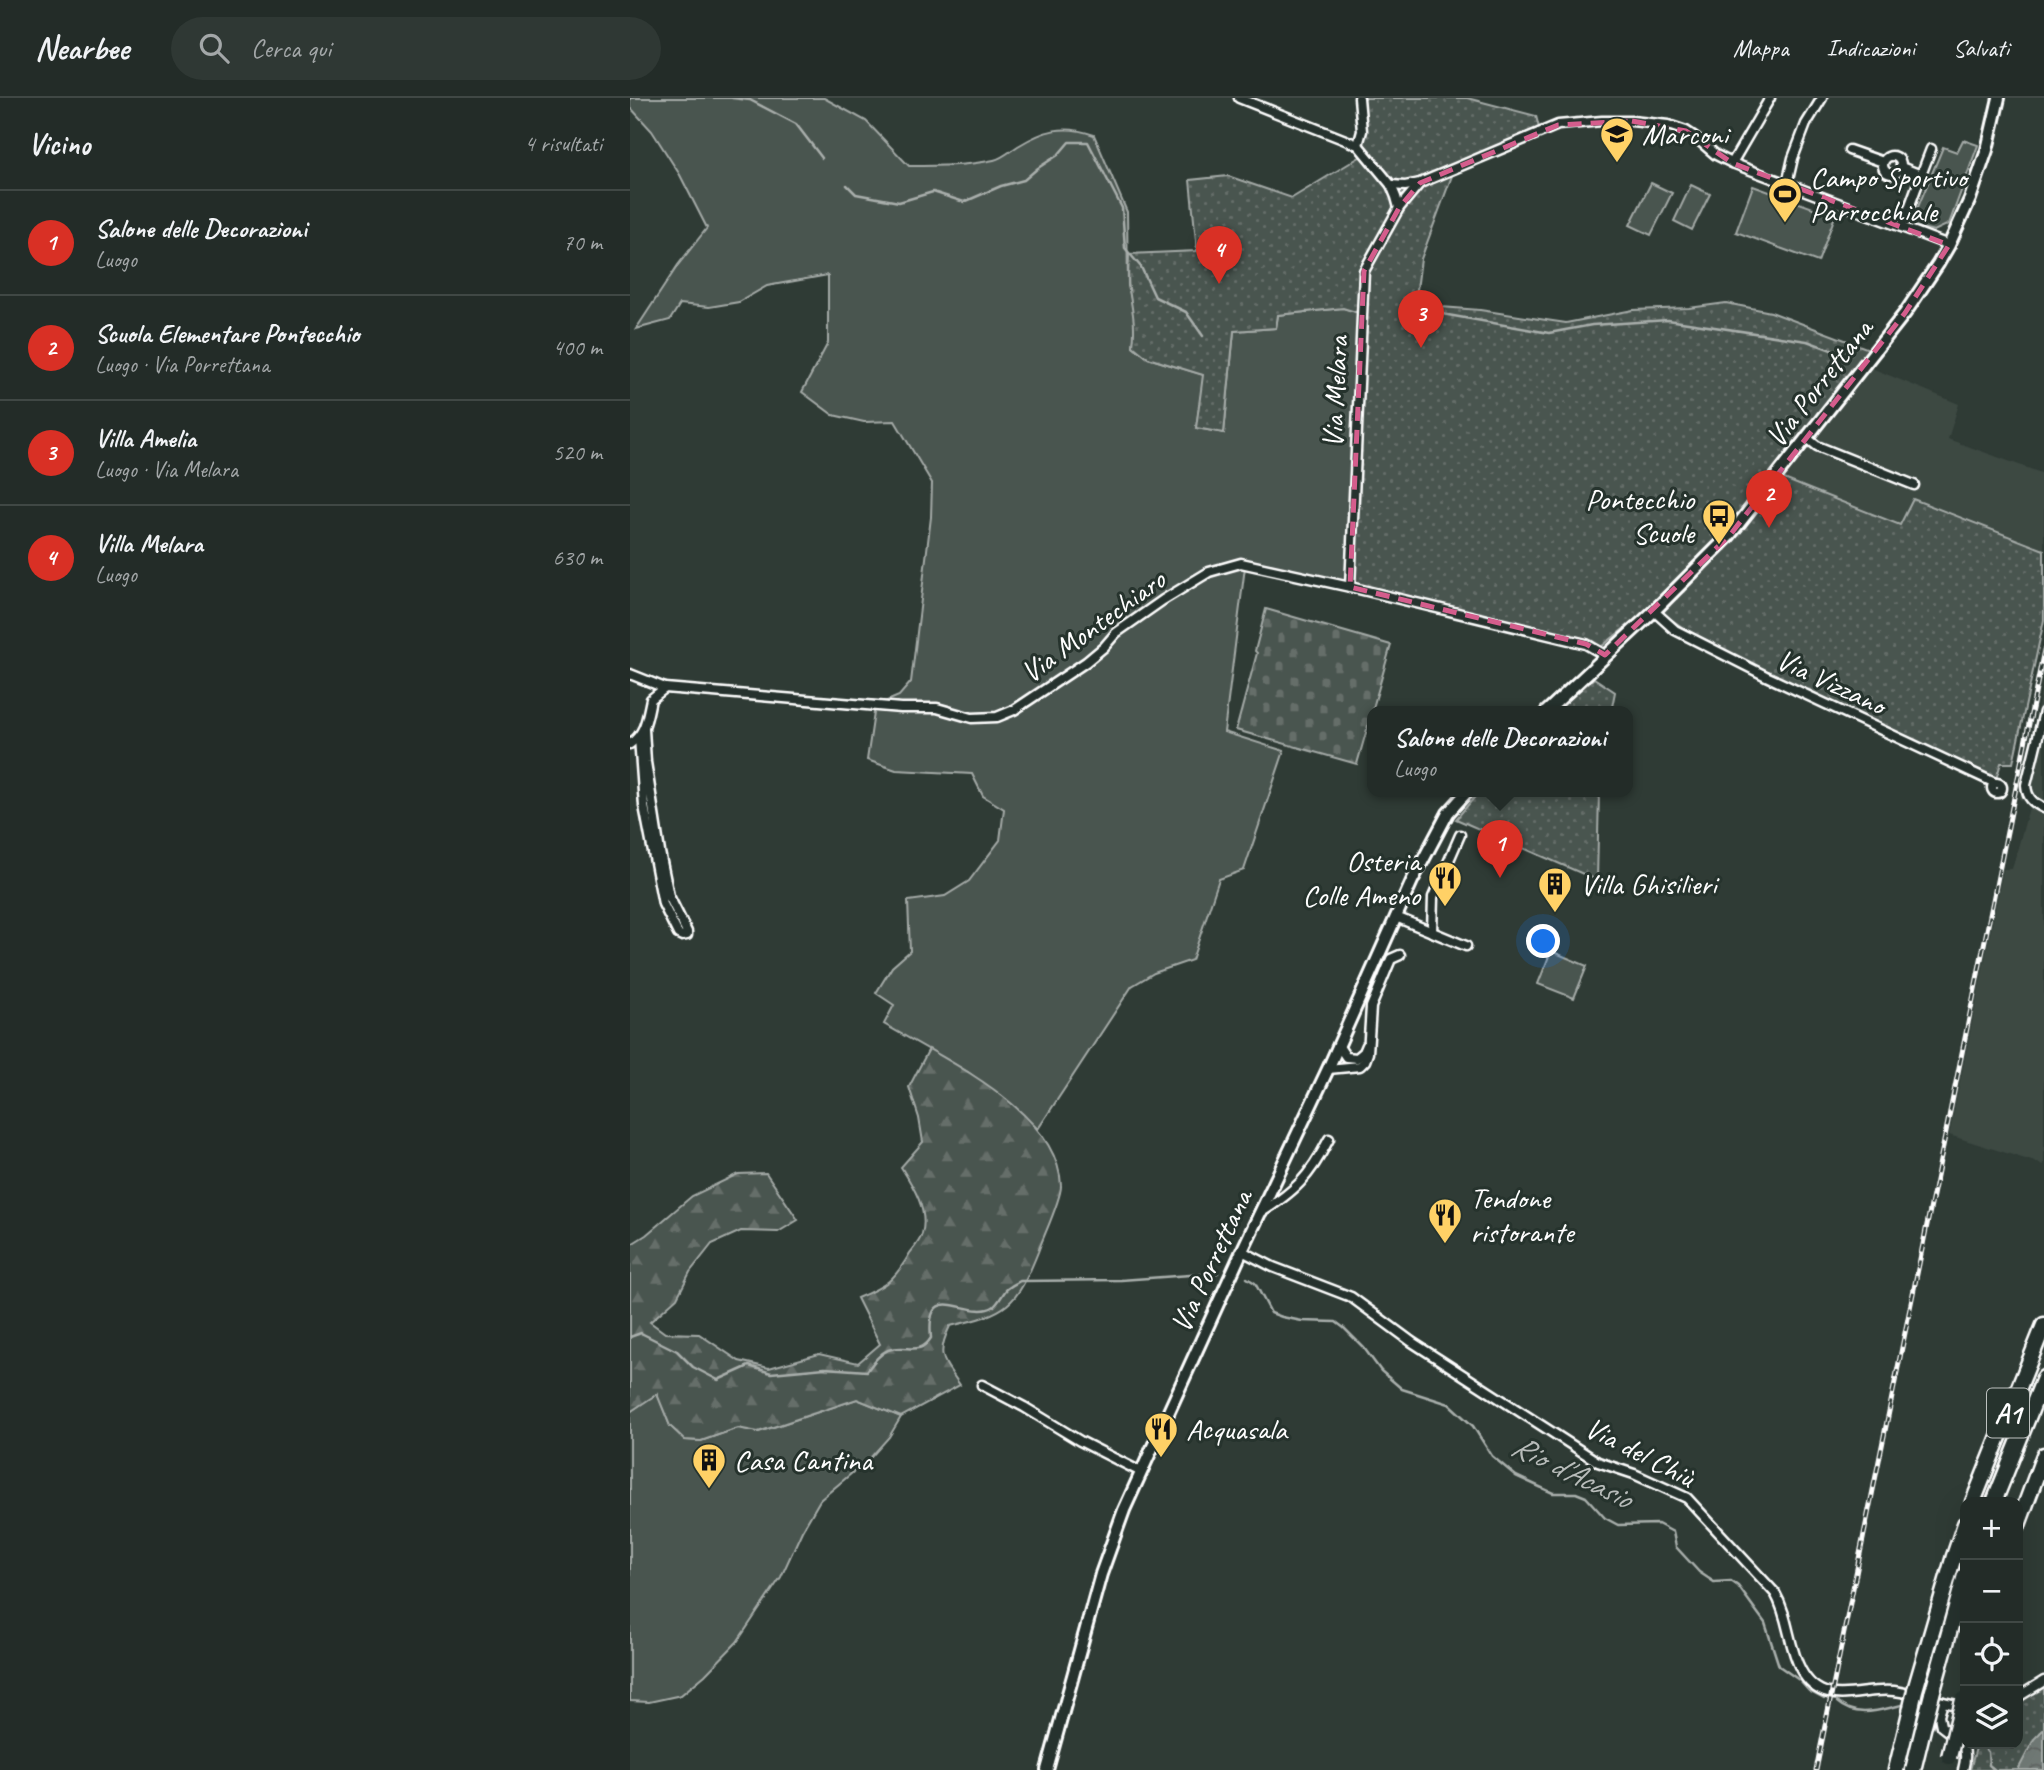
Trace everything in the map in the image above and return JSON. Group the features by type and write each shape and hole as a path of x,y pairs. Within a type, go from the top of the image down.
{"highway":[{"name":"A1","path":"1975,1497 2044,1325"},
{"name":"A1","path":"1996,1497 2044,1378"},
{"path":"2023,1512 2044,1455"},
{"path":"1896,1770 1915,1690 1960,1539"},
{"path":"1913,1770 1924,1725 1937,1698 1960,1597"},
{"path":"1948,1763 1960,1719"}],"main road":[{"name":"Via Porrettana","path":"1552,706 1654,611 1729,536 1905,313 1950,245 1987,150 1999,98"},
{"name":"Via Porrettana","path":"1047,1770 1102,1568 1124,1510 1434,836 1448,813 1462,797"}],"street":[{"path":"1238,98 1358,145 1391,185 1399,208"},
{"path":"1358,145 1362,131 1359,98"},
{"path":"1731,163 1770,98"},
{"path":"1787,184 1793,158 1806,124 1822,98"},
{"path":"1391,185 1420,183 1558,125 1632,121 1668,125 1686,131 1716,155 1731,163 1950,245"},
{"path":"1902,227 1931,149"},
{"path":"1849,150 1883,162 1882,167 1887,174 1896,174 1901,167 1921,175"},
{"name":"Via Melara","path":"1350,587 1364,271 1399,208 1420,183"},
{"path":"1807,438 1817,446 1914,485"},
{"name":"Via Montechiaro","path":"630,674 665,688 901,708 937,708 972,718 997,717 1014,710 1086,662 1116,633 1163,600 1209,572 1241,563 1586,644 1605,654"},
{"name":"Via Vizzano","path":"1654,611 1675,630 1992,783"},
{"path":"630,744 639,738 644,729 651,699 665,688"},
{"path":"2044,712 2026,785 2026,794 2034,803 2044,808"},
{"path":"639,738 644,806 663,904 678,934 687,935 669,896 646,762 644,729"},
{"path":"1432,932 1433,897 1460,835"},
{"path":"1396,917 1466,946"},
{"path":"1328,1069 1360,1066 1365,1061 1371,1007 1391,958 1400,955"},
{"path":"1336,1050 1346,1057 1357,1058 1364,1052 1369,1039"},
{"path":"1259,1214 1289,1195 1311,1170 1329,1139"},
{"name":"Via del Chiù","path":"1242,1251 1273,1268 1351,1297 1412,1342 1598,1462 1634,1474 1687,1498 1770,1586 1783,1610 1801,1671 1814,1685 1836,1695 1891,1691 1960,1700"},
{"path":"982,1385 1141,1472"},
{"path":"2023,1694 2044,1681"},
{"path":"1937,1698 1941,1726 1962,1743 1967,1755 1963,1770"}],"highlighted area":[{"path":"1632,121 1686,131 1732,163 1949,245 1905,313 1729,536 1605,655 1586,644 1350,587 1364,271 1399,208 1420,183 1558,125"}],"shaded area":[{"path":"1869,367 1959,404 1948,439 2044,474 2044,550 1914,499 1900,525 1779,477"},
{"path":"2044,678 2044,1165 1949,1135 2003,869 2012,869 2030,804 2019,799"}],"green space":[{"path":"630,98 824,98 866,121 909,166 962,165 994,160 1037,136 1054,130 1073,130 1094,135 1127,212 1128,286 1134,310 1133,346 1148,358 1204,375 1196,428 1224,433 1234,331 1276,328 1278,315 1343,308 1359,313 1355,584 1246,559 1224,732 1284,751 1244,870 1219,879 1192,960 1154,973 1132,986 1038,1129 968,1072 884,1024 894,1005 876,993 892,967 910,951 908,901 945,896 969,881 1000,840 1004,809 983,796 972,774 896,770 867,760 875,706 899,696 911,682 931,517 932,483 895,421 864,422 833,415 802,392 828,343 828,275 767,286 739,302 709,307 680,304 670,320 636,329 678,265 707,228 680,175 652,131 630,107"},
{"path":"1360,98 1467,98 1536,116 1540,132 1456,165 1421,259 1415,305 1480,310 1566,323 1633,310 1689,308 1726,303 1771,312 1877,352 1869,367 1779,477 1900,525 1913,499 2044,550 2044,620 2013,763 2001,763 1996,779 1795,687 1685,629 1652,606 1601,647 1355,584 1359,313 1343,308 1278,315 1276,328 1234,331 1224,433 1196,428 1203,375 1148,358 1133,346 1134,323 1128,280 1129,254 1197,251 1190,180 1228,176 1292,198 1363,155"},
{"path":"1963,140 1978,145 1949,224 1934,231 1913,226 1912,221 1943,147 1957,152"},
{"path":"1651,183 1672,193 1651,235 1630,225"},
{"path":"1691,185 1710,194 1692,230 1674,221"},
{"name":"Campo Sportivo Parrocchiale","path":"1753,186 1835,216 1818,262 1736,232"},
{"path":"1266,609 1391,645 1374,706 1367,706 1367,729 1357,764 1236,730 1257,653 1255,651"},
{"path":"1594,678 1615,692 1612,706 1562,706"},
{"path":"1475,797 1599,797 1597,880 1456,819"},
{"path":"1551,951 1587,966 1574,998 1538,984"},
{"path":"929,1049 992,1088 1031,1122 1057,1163 1061,1186 1038,1252 1016,1296 1007,1305 985,1317 950,1326 943,1344 943,1357 960,1385 901,1417 857,1399 758,1432 738,1428 701,1441 685,1440 670,1426 657,1394 630,1412 630,1245 692,1196 738,1174 766,1173 798,1220 778,1232 741,1231 712,1244 690,1272 677,1298 650,1322 665,1333 699,1334 739,1361 769,1368 819,1354 858,1363 880,1344 857,1298 882,1286 894,1276 922,1234 922,1208 901,1167 923,1142 909,1087"},
{"path":"657,1393 670,1426 685,1440 701,1441 738,1428 759,1432 857,1399 901,1417 889,1437 871,1457 820,1500 781,1577 737,1642 681,1695 649,1702 630,1701 630,1412"},
{"path":"2044,1683 2044,1770 1970,1770 1976,1749 2023,1749 2023,1695"}],"water":[{"path":"2044,1729 2044,1770 2018,1770 2034,1739"}],"waterway":[{"path":"732,98 750,100 796,124 822,158"},
{"path":"847,185 856,194 899,202 933,192 964,202 1001,186 1024,180 1058,155 1069,142 1088,142 1122,208 1125,248 1141,267 1155,297 1186,312 1203,336"},
{"path":"1414,309 1549,333 1592,325 1668,320 1807,341 1837,352"},
{"name":"Rio d'Acasio","path":"630,1337 641,1333 677,1351 693,1367 718,1380 749,1366 771,1373 825,1368 867,1371 879,1356 888,1350 917,1348 926,1344 931,1338 931,1320 935,1309 942,1305 983,1310 993,1307 1006,1290 1020,1281 1121,1280 1218,1273"},
{"name":"Rio d'Acasio","path":"1247,1278 1255,1283 1271,1313 1302,1321 1336,1322 1364,1348 1381,1371 1402,1389 1449,1404 1473,1426 1492,1456 1516,1476 1553,1493 1576,1493 1586,1497 1605,1518 1618,1525 1658,1524 1673,1532 1676,1547 1699,1572 1714,1582 1731,1581 1738,1586 1765,1623 1779,1666 1809,1691 1824,1699"},
{"path":"1837,1702 1860,1712 1902,1705"},
{"name":"Rio d'Acasio","path":"1985,1749 1989,1765 1995,1770"}],"railway":[{"path":"1816,1770 2044,650"}],"place":[{"name":"Marconi","path":"1617,164"},
{"name":"Campo Sportivo Parrocchiale","path":"1785,224"},
{"name":"Villa Melara","path":"1219,284"},
{"name":"Villa Amelia","path":"1421,348"},
{"name":"Scuola Elementare Pontecchio","path":"1769,528"},
{"name":"Pontecchio Scuole","path":"1719,546"},
{"name":"Salone delle Decorazioni","path":"1500,878"},
{"name":"Osteria Colle Ameno","path":"1445,908"},
{"name":"Villa Ghisilieri","path":"1555,914"},
{"name":"Tendone ristorante","path":"1445,1245"},
{"name":"Acquasala","path":"1161,1459"},
{"name":"Casa Cantina","path":"709,1490"}]}
